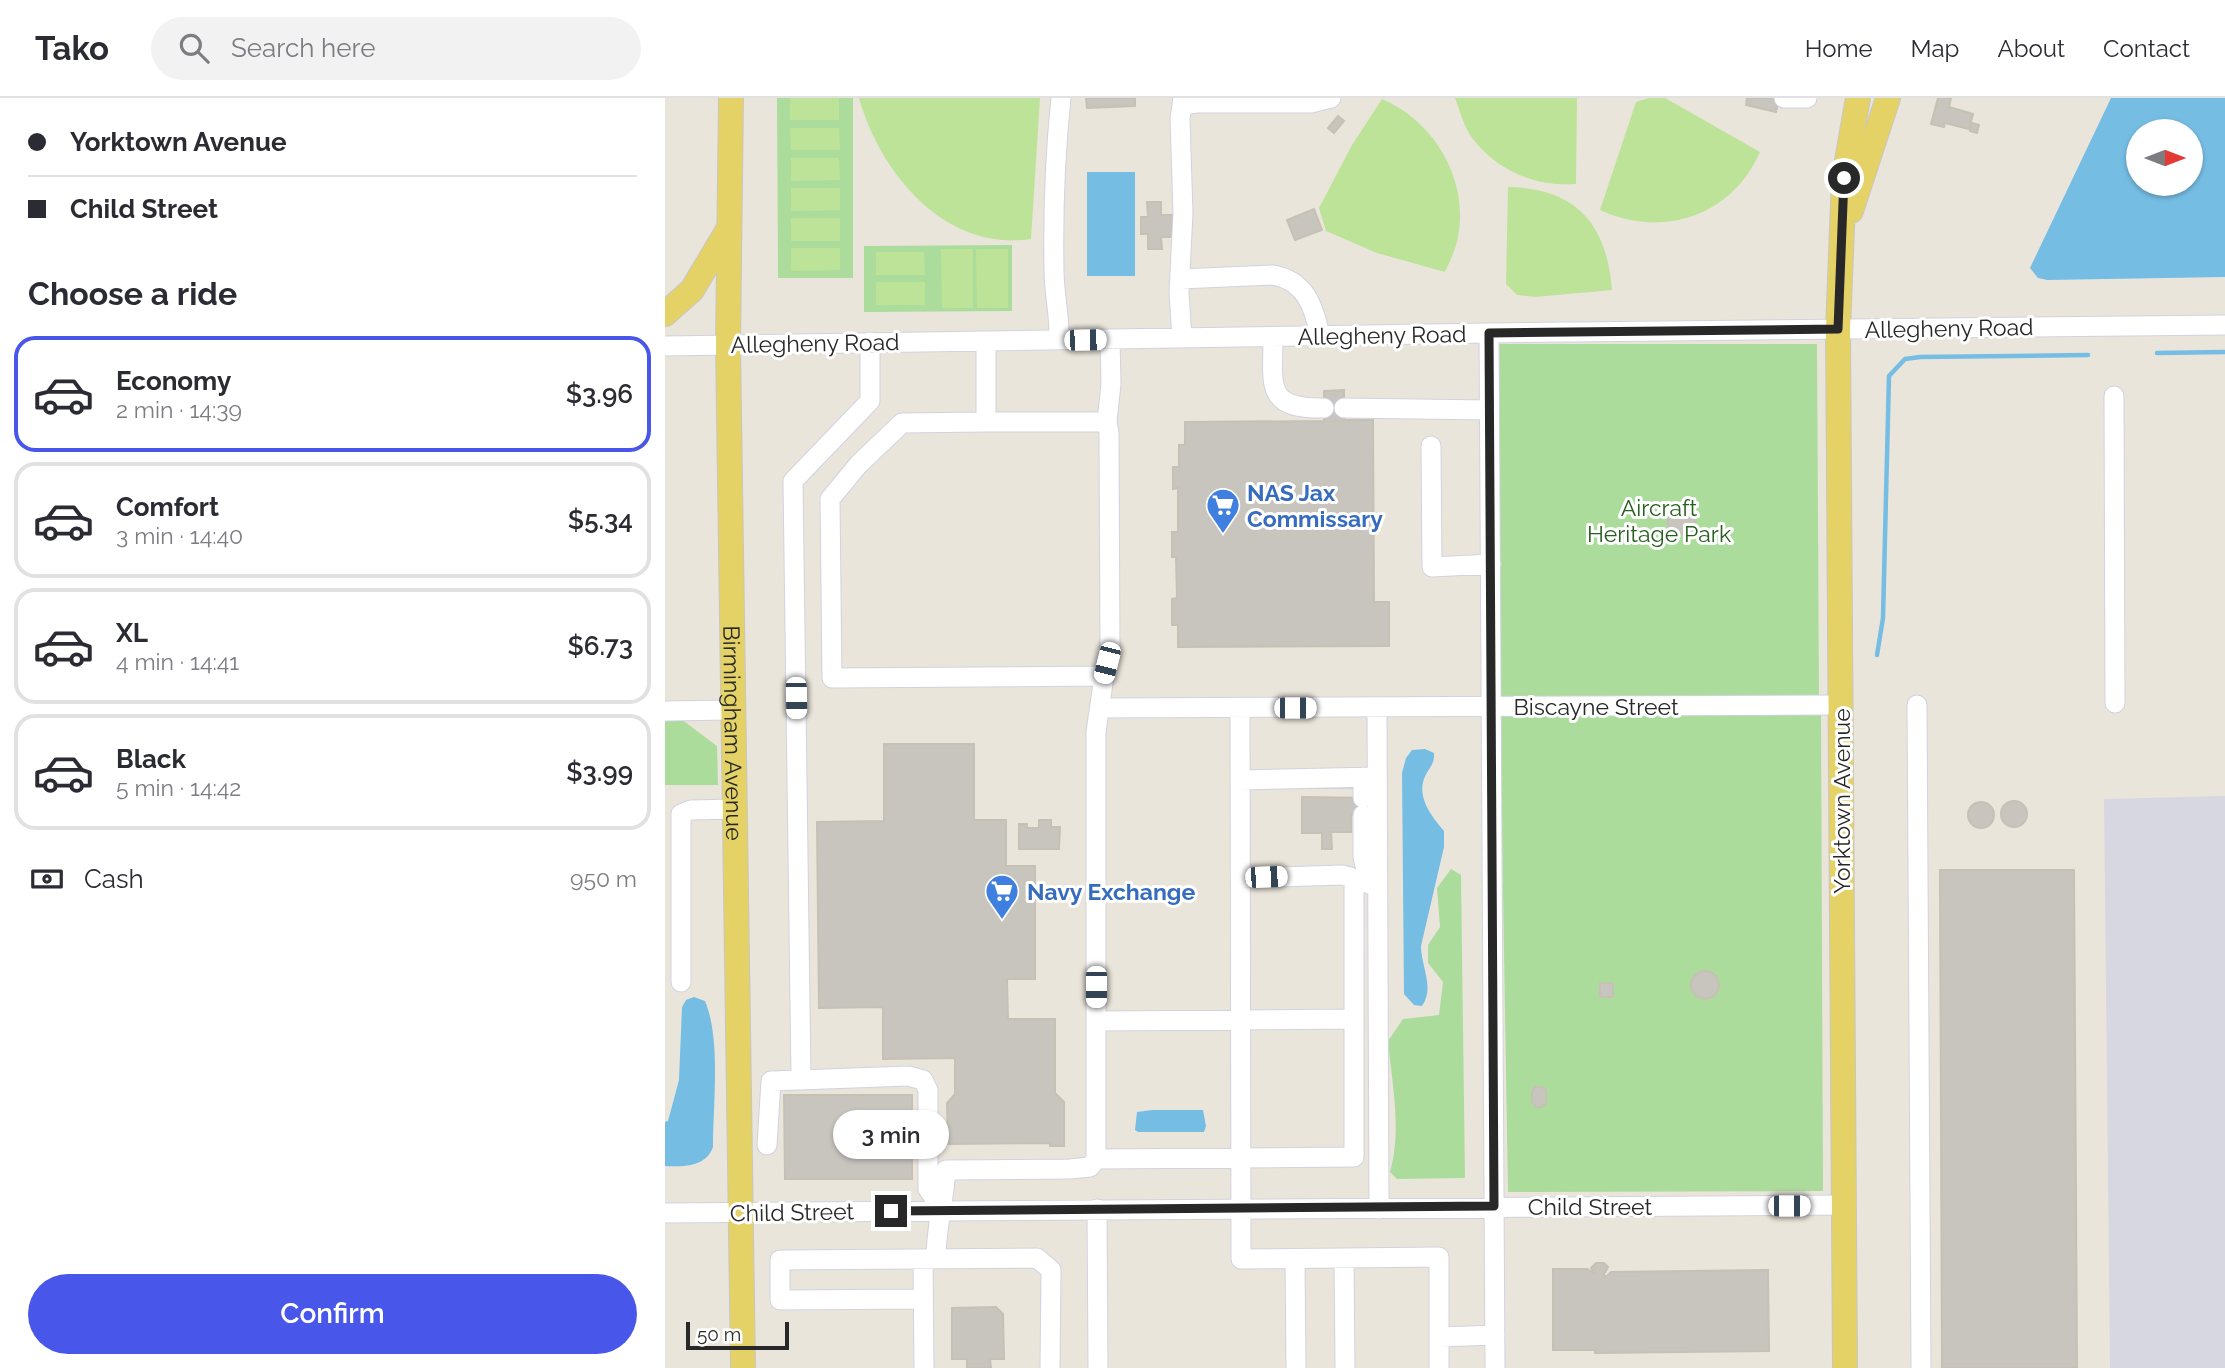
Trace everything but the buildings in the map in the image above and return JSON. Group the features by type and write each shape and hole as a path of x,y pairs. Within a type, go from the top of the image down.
{"main road":[{"name":"Birmingham Avenue","path":"731,98 728,344 743,1368"},
{"name":"Yorktown Avenue","path":"1845,1368 1838,329 1844,178 1859,98"},
{"name":"Yorktown Avenue","path":"1843,235 1888,98"},
{"path":"665,314 692,290 729,228"}],"street":[{"path":"1059,340 1060,319 1053,255 1054,178 1061,98"},
{"path":"1182,338 1180,279 1183,213 1180,119 1183,102 1219,100 1311,103 1331,98"},
{"path":"1784,98 1807,98"},
{"path":"1180,279 1272,275 1283,278 1301,288 1307,295 1316,314 1320,336"},
{"name":"Allegheny Road","path":"665,346 2225,325"},
{"path":"1489,333 1495,1368"},
{"path":"1273,337 1274,384 1279,397 1285,404 1299,409 1324,408"},
{"path":"924,1368 923,1299 943,1211 946,1170 1070,1170 1090,1167 1096,1159 1096,732 1110,649 1107,422 1111,384 1110,339"},
{"path":"986,341 986,422"},
{"path":"801,1079 793,481 870,401 870,342"},
{"path":"2114,396 2115,703"},
{"path":"1344,408 1434,407 1449,411 1489,410"},
{"path":"1104,676 832,678 830,499 859,464 902,423 1107,422"},
{"path":"1431,446 1431,567 1491,564"},
{"name":"Biscayne Street","path":"1100,708 1840,705"},
{"path":"1917,705 1921,1368"},
{"path":"1240,708 1249,780 1241,878 1241,1259 1439,1257 1439,1368"},
{"path":"1377,708 1370,777 1363,806 1363,857 1369,877 1369,920 1378,931"},
{"path":"665,711 733,710"},
{"path":"1249,780 1370,777"},
{"path":"1370,777 1378,931 1379,1209"},
{"path":"681,982 681,814 691,810 735,809"},
{"path":"1096,1159 1354,1157 1354,882 1350,877 1342,875 1241,878"},
{"path":"1096,1021 1354,1019"},
{"path":"767,1145 771,1081 908,1076 923,1080 928,1090 928,1189 943,1211"},
{"name":"Child Street","path":"665,1213 1843,1205"},
{"path":"1097,1209 1098,1368"},
{"path":"923,1299 780,1300 780,1260 1037,1258 1051,1270 1050,1368"},
{"path":"1295,1259 1296,1368"},
{"path":"1344,1259 1345,1368"},
{"path":"1439,1337 1495,1335"}],"shaded area":[{"path":"2225,796 2225,1368 2110,1368 2104,799"}],"green space":[{"path":"777,98 853,98 853,278 778,278"},
{"path":"790,98 839,98 839,120 790,120"},
{"path":"859,98 1040,98 1031,239 1000,240 971,233 944,220 921,202 900,179 883,154"},
{"path":"1455,98 1577,98 1576,184 1533,180 1494,160 1470,135"},
{"path":"1649,98 1665,98 1760,152 1748,174 1732,192 1714,206 1693,216 1648,222 1600,210 1636,102"},
{"path":"1382,99 1401,109 1432,137 1444,154 1452,174 1460,215 1457,241 1445,272 1377,253 1326,231 1319,208 1352,145"},
{"path":"790,128 839,128 840,150 791,150"},
{"path":"791,158 839,158 840,180 791,181"},
{"path":"1508,187 1552,194 1584,214 1603,246 1612,290 1535,297 1517,295 1506,284"},
{"path":"791,188 840,188 840,210 791,211"},
{"path":"791,218 840,218 840,241 791,241"},
{"path":"1012,245 1012,311 864,312 864,246"},
{"path":"791,248 840,248 840,270 791,271"},
{"path":"941,249 973,249 973,308 942,308"},
{"path":"976,249 1008,249 1008,308 977,308"},
{"path":"876,252 924,252 925,275 876,275"},
{"path":"876,282 925,282 925,305 876,305"},
{"name":"Aircraft Heritage Park","path":"1499,344 1817,344 1819,697 1501,699"},
{"path":"1821,708 1823,1191 1508,1192 1500,712"},
{"path":"665,719 681,719 717,746 718,785 665,785"},
{"path":"1451,869 1461,875 1465,1178 1397,1179 1390,1172 1396,1123 1388,1041 1403,1019 1439,1015 1443,982 1428,963 1428,945 1440,927 1437,888"}],"water":[{"path":"2111,98 2225,98 2225,277 2038,278 2030,268"},
{"path":"1087,172 1135,172 1135,276 1087,276"},
{"path":"1425,749 1434,753 1434,757 1422,786 1424,801 1444,831 1444,847 1421,946 1427,984 1426,999 1422,1006 1414,1005 1404,994 1402,773 1406,758 1412,750"},
{"path":"694,997 705,1001 713,1034 713,1147 710,1154 699,1162 686,1166 665,1166 665,1122 668,1121 679,1080 682,1007 686,1000"},
{"path":"1203,1110 1206,1126 1204,1132 1135,1130 1137,1112"}],"waterway":[{"path":"2157,353 2225,352"},
{"path":"1877,655 1883,618 1889,376 1905,359 1920,357 2088,355"}],"place":[{"name":"NAS Jax Commissary","path":"1223,535"},
{"name":"Navy Exchange","path":"1002,921"}],"route":[{"path":"891,1211 1494,1206 1489,333 1838,329 1844,178"}]}
